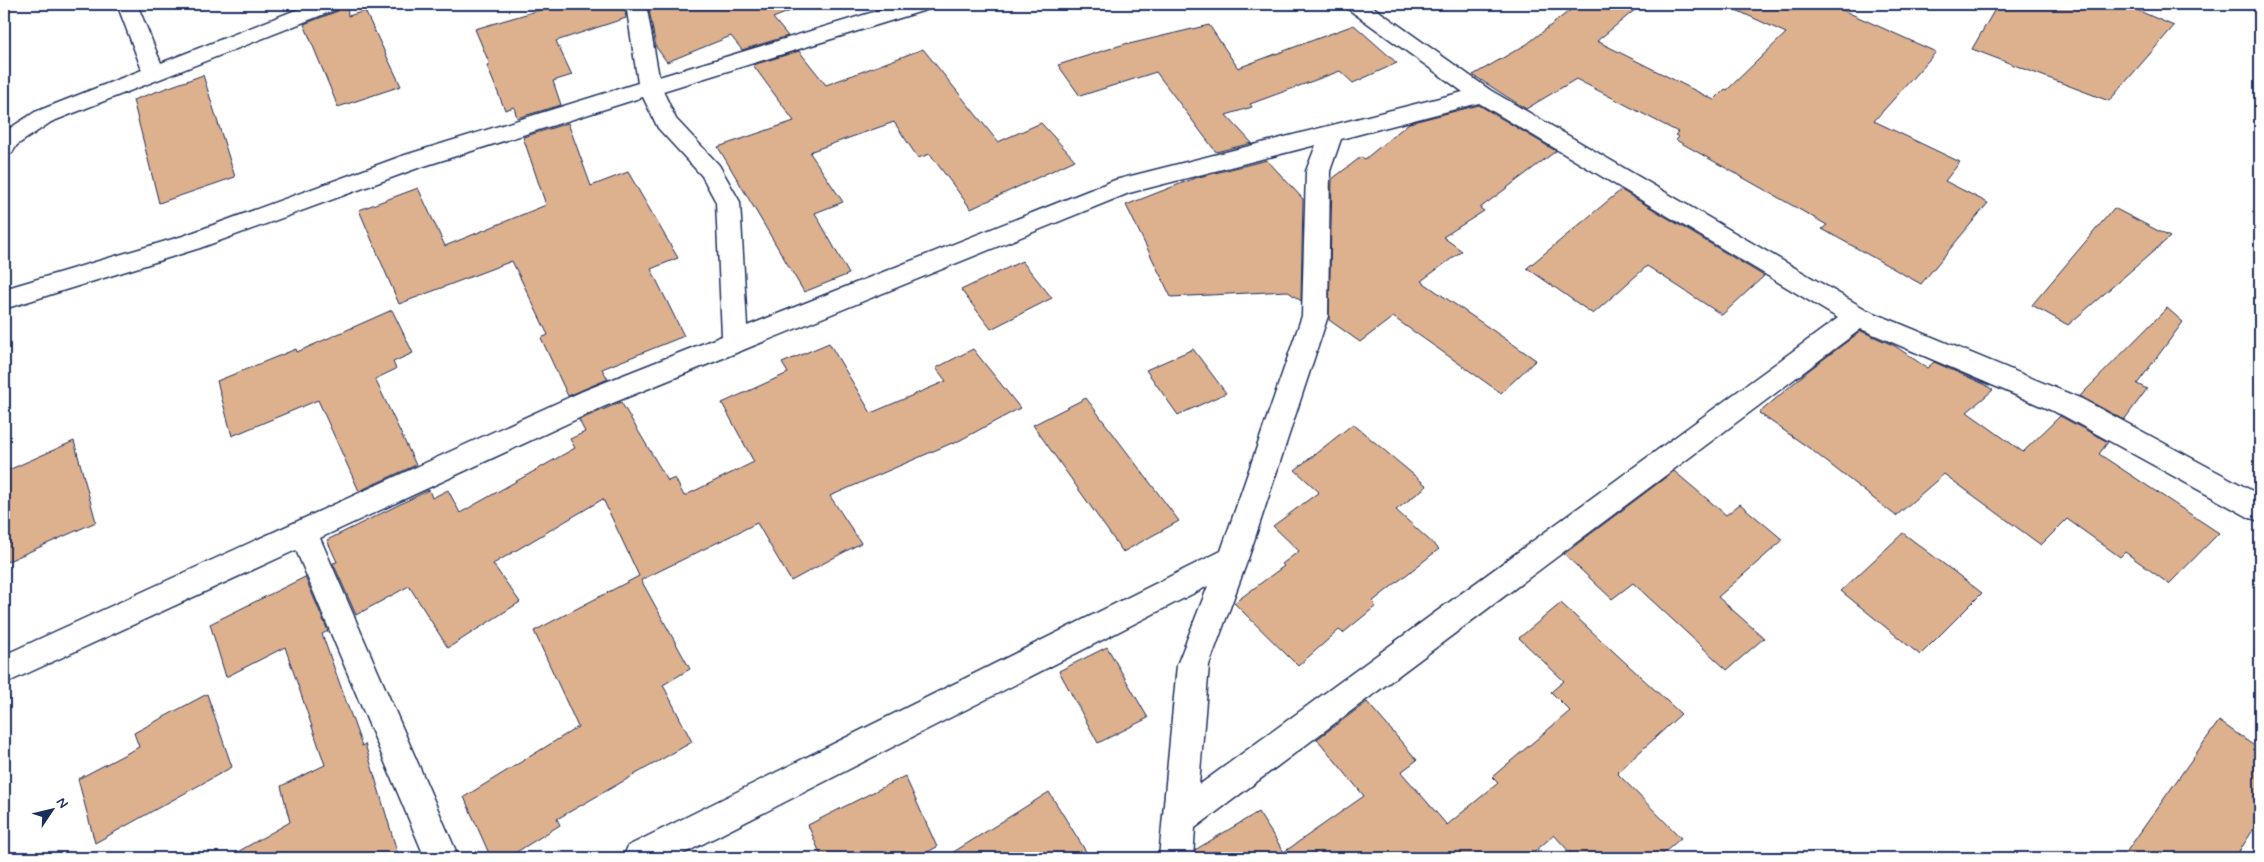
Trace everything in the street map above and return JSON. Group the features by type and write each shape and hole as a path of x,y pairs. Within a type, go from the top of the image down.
{"street":[{"path":"127,4 154,74"},
{"path":"4,147 9,139 43,118 330,4"},
{"path":"636,4 650,86 666,123 712,171 728,202 735,342"},
{"path":"4,299 191,242 410,162 650,86 922,4"},
{"path":"1355,4 1482,95 1858,317 2072,407 2260,509"},
{"path":"4,670 593,398 1123,186 1482,95"},
{"path":"1176,858 1193,665 1233,559 1314,316 1318,171 1331,134"},
{"path":"1180,819 1858,317"},
{"path":"303,532 442,858"},
{"path":"640,858 1233,559"}],"building":[{"path":"342,4 347,4 348,16 365,11 401,86 338,107 304,24 338,11"},
{"path":"560,4 624,4 626,18 556,41 572,75 553,81 561,105 517,118 514,107 505,110 487,66 490,65 475,29"},
{"path":"648,4 806,5 773,18 788,36 742,50 731,36 667,62 656,47"},
{"path":"1578,4 1642,4 1597,41 1714,100 1725,89 1727,90 1786,33 1723,4 1829,4 1936,52 1874,121 1960,162 1945,181 1988,203 1921,284 1822,229 1827,225 1676,140 1679,137 1675,135 1678,132 1576,79 1526,109 1473,75 1527,44"},
{"path":"1998,4 2123,4 2174,26 2109,101 1972,49"},
{"path":"1209,25 1238,68 1354,25 1397,63 1353,83 1340,71 1250,104 1252,107 1226,115 1252,143 1216,152 1156,72 1080,96 1058,65 1128,43"},
{"path":"923,49 998,142 1041,123 1075,160 971,209 930,154 918,158 894,122 812,151 810,153 843,202 815,213 849,274 804,292 718,147 794,121 753,65 799,51 826,85"},
{"path":"203,75 235,177 159,203 133,100"},
{"path":"1479,105 1556,151 1480,208 1484,211 1443,237 1462,251 1421,281 1536,360 1501,393 1393,317 1360,342 1329,320 1332,179 1361,157 1365,159 1409,123"},
{"path":"568,123 591,186 628,172 678,258 651,269 684,336 602,369 608,379 568,396 541,338 548,335 512,261 399,304 359,210 418,188 445,246 546,205 523,137"},
{"path":"1267,160 1303,199 1301,301 1287,291 1171,297 1126,205 1195,178"},
{"path":"1621,190 1764,276 1722,315 1647,266 1593,314 1527,268"},
{"path":"2114,208 2170,237 2068,325 2032,305"},
{"path":"1022,261 1052,298 991,329 961,290"},
{"path":"2167,308 2183,322 2137,384 2147,389 2124,420 2080,396"},
{"path":"392,310 413,353 393,362 396,369 375,379 416,465 359,491 318,400 232,436 217,381 296,349 297,352"},
{"path":"1861,331 1895,346 1927,368 1934,362 1984,384 1993,390 1967,412 2023,452 2060,416 2108,442 2099,454 2219,533 2169,584 2125,552 2120,557 2067,519 2041,545 1944,474 1896,516 1809,448 1759,413 1809,370"},
{"path":"829,343 871,413 946,381 936,368 973,349 1020,408 953,444 830,496 861,543 791,581 757,523 641,580 690,669 663,685 692,742 557,819 560,825 507,858 491,858 464,797 578,727 534,631 639,576 603,499 493,564 520,602 448,648 409,586 356,615 333,563 337,562 327,540 429,490 432,498 448,490 460,513 575,448 570,439 585,432 579,420 621,402 668,481 675,478 684,496 754,462 722,403 788,373 782,363"},
{"path":"1193,349 1226,393 1178,415 1146,370"},
{"path":"1086,398 1179,521 1123,552 1033,425"},
{"path":"1353,424 1427,486 1396,510 1439,549 1372,602 1376,606 1343,633 1339,630 1298,666 1234,603 1284,566 1282,564 1299,551 1273,526 1319,492 1295,470"},
{"path":"74,441 96,522 4,563 4,472"},
{"path":"1674,471 1726,515 1740,504 1783,540 1718,597 1764,638 1727,670 1633,583 1612,599 1564,554"},
{"path":"1903,533 1982,593 1920,655 1841,591"},
{"path":"305,577 328,631 322,634 362,746 365,744 399,858 227,858 290,822 281,786 325,765 285,647 226,677 210,624"},
{"path":"1561,603 1681,714 1617,773 1681,838 1658,858 1575,858 1554,835 1527,858 1195,858 1195,850 1258,812 1284,852 1364,796 1317,739 1367,702 1417,760 1401,772 1447,825 1498,783 1492,777 1570,711 1551,692 1564,681 1519,638"},
{"path":"1107,647 1148,718 1098,743 1059,671"},
{"path":"207,694 232,767 95,843 78,779 139,747 134,733"},
{"path":"2219,721 2260,750 2260,819 2235,858 2122,858"},
{"path":"905,776 937,847 916,858 822,858 808,825"},
{"path":"1049,792 1090,858 944,858"}]}
